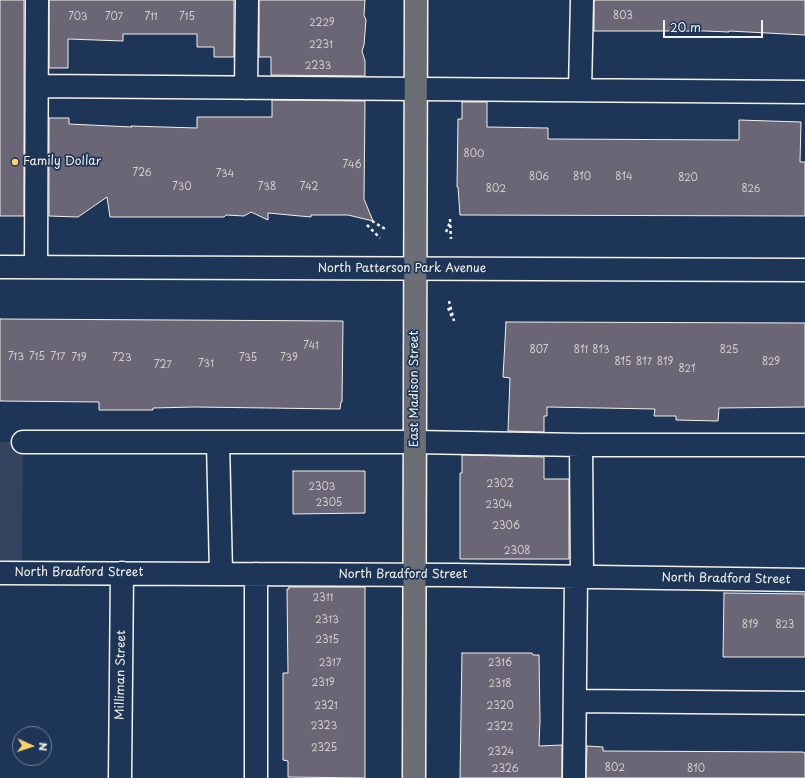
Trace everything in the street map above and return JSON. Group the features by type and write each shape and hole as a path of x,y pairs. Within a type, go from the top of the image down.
{"main road":[{"name":"East Madison Street","path":"414,778 416,0"}],"street":[{"path":"36,267 37,0"},
{"path":"246,88 247,0"},
{"path":"580,90 582,0"},
{"path":"37,86 805,92"},
{"name":"North Patterson Park Avenue","path":"0,267 805,270"},
{"path":"23,442 414,442 582,445 805,445"},
{"path":"218,442 221,573"},
{"path":"574,778 582,445"},
{"name":"North Bradford Street","path":"0,572 579,576 805,580"},
{"name":"Milliman Street","path":"120,778 122,572"},
{"path":"256,574 256,778"},
{"path":"575,701 805,703"}],"path":[{"path":"446,232 450,219 451,239"},
{"path":"372,221 387,230"},
{"path":"367,225 380,238"},
{"path":"448,308 454,321 450,302"}],"shaded area":[{"path":"0,442 23,442 22,570 0,570"}],"building":[{"path":"0,0 24,0 24,216 0,216"},
{"path":"49,0 234,0 234,57 214,57 214,47 197,47 197,34 123,34 123,41 68,39 68,68 49,68"},
{"path":"259,0 365,0 364,15 366,20 364,45 362,51 365,61 365,76 271,75 271,57 259,57"},
{"path":"594,0 805,0 805,35 729,31 594,31"},
{"path":"272,100 365,101 364,199 373,221 348,215 311,215 311,217 268,213 268,220 251,212 244,216 226,215 224,217 110,217 107,197 78,217 49,216 49,118 69,118 69,124 197,128 197,117 272,117"},
{"path":"462,102 487,102 487,127 548,128 548,139 739,140 739,120 801,122 800,162 805,162 805,216 460,215 457,187 458,119 462,119"},
{"path":"0,319 343,321 342,402 340,409 195,407 153,408 153,410 99,410 99,402 0,401"},
{"path":"506,322 805,323 805,407 719,408 718,421 676,420 676,416 654,416 655,409 547,407 547,416 544,416 544,432 508,431 510,378 503,377"},
{"path":"462,455 544,457 544,479 569,479 569,559 460,559 460,473 462,473"},
{"path":"293,471 365,471 365,513 293,514"},
{"path":"289,587 365,587 365,778 288,777 288,761 283,760 283,673 288,673 287,589 289,589"},
{"path":"724,593 805,594 805,657 723,657"},
{"path":"462,653 532,653 533,655 539,655 539,746 562,745 562,778 460,778"},
{"path":"587,746 603,747 603,751 803,752 805,753 805,778 586,778"}],"place":[{"name":"Family Dollar","path":"15,162"}]}
